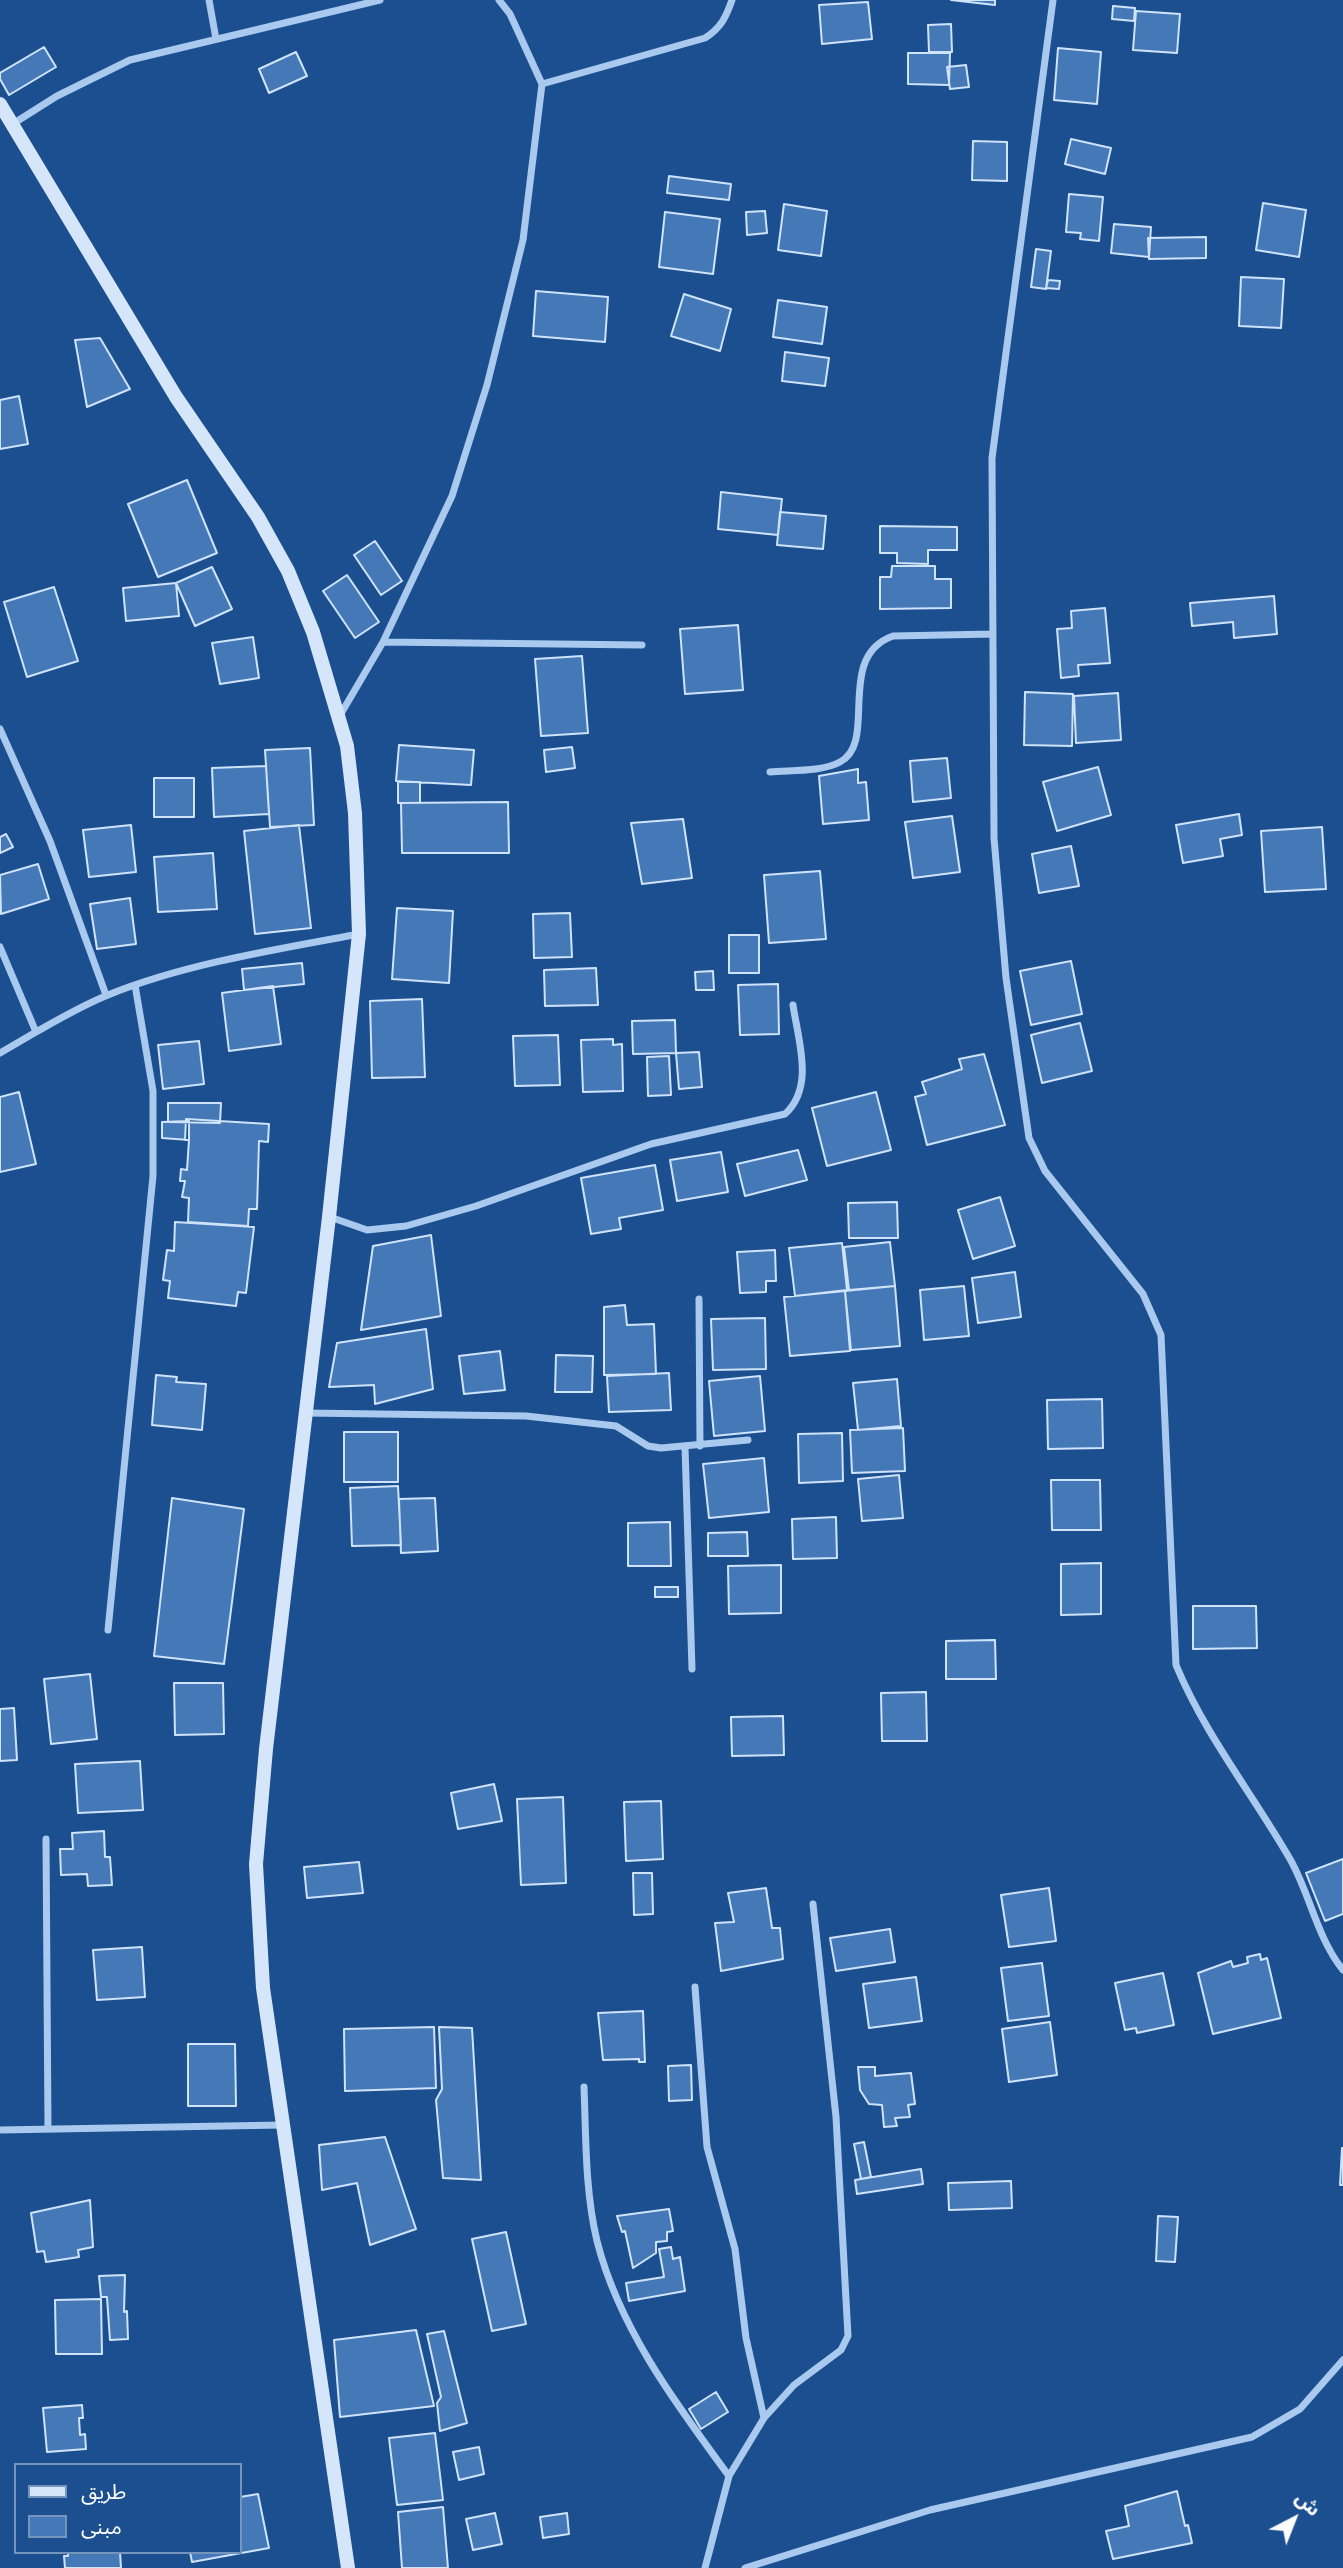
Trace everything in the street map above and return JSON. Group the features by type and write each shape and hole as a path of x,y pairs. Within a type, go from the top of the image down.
{"main road":[{"path":"0,104 176,397 258,517 288,572 313,632 346,746 355,813 359,934 329,1217 265,1749 256,1864 263,1988 348,2568"}],"street":[{"path":"209,0 216,39"},
{"path":"11,125 57,96 130,60 380,0"},
{"path":"339,718 383,642 452,496 487,385 523,240 542,84 510,13 499,0"},
{"path":"542,84 705,38 716,31 726,18 732,0"},
{"path":"1053,0 992,458 994,838 1006,978 1029,1138 1045,1171 1143,1294 1161,1335 1176,1664 1191,1702 1292,1863 1319,1926 1343,1970"},
{"path":"770,772 838,764 849,757 855,744 860,676 870,652 879,641 893,636 993,634"},
{"path":"383,642 642,645"},
{"path":"0,729 50,841 106,995"},
{"path":"0,1053 106,995 135,985 257,953 359,934"},
{"path":"0,947 36,1032"},
{"path":"108,1630 153,1176 153,1091 135,985"},
{"path":"329,1217 367,1230 405,1226 476,1206 651,1144 785,1114 796,1104 801,1090 802,1068 793,1004"},
{"path":"699,1298 701,1446"},
{"path":"306,1413 526,1416 616,1426 648,1446 685,1447 748,1440"},
{"path":"685,1447 692,1669"},
{"path":"46,1839 48,2129"},
{"path":"705,2568 729,2476 764,2418 794,2385 841,2350 848,2336 836,2117 813,1904"},
{"path":"695,1987 707,2147 735,2249 746,2338 764,2418"},
{"path":"584,2087 589,2186 597,2240 618,2305 678,2407 729,2476"},
{"path":"0,2130 282,2125"},
{"path":"745,2568 930,2510 1252,2437 1300,2409 1343,2360"}],"building":[{"path":"951,0 995,0 995,5"},
{"path":"868,2 872,39 822,44 819,5"},
{"path":"1113,6 1135,8 1134,21 1112,19"},
{"path":"1136,11 1180,14 1177,53 1133,50"},
{"path":"951,24 952,52 929,52 928,25"},
{"path":"44,47 56,67 9,95 0,79 0,73"},
{"path":"1058,48 1101,52 1097,104 1054,100"},
{"path":"296,52 307,76 269,93 259,69"},
{"path":"908,53 950,53 949,85 908,84"},
{"path":"966,65 969,87 950,89 947,67"},
{"path":"1071,139 1111,148 1105,174 1065,164"},
{"path":"973,141 1007,142 1007,181 972,180"},
{"path":"669,176 731,184 729,200 667,193"},
{"path":"1069,194 1103,197 1099,241 1080,239 1081,233 1066,232"},
{"path":"1263,203 1306,210 1299,257 1256,250"},
{"path":"784,204 827,211 821,256 778,250"},
{"path":"765,211 767,233 747,235 746,212"},
{"path":"665,212 720,219 713,274 659,267"},
{"path":"1114,224 1151,227 1149,257 1111,253"},
{"path":"1206,237 1206,258 1149,259 1148,238"},
{"path":"1036,249 1051,251 1046,289 1031,287"},
{"path":"1241,277 1284,279 1281,328 1239,326"},
{"path":"1048,280 1060,281 1059,289 1046,288"},
{"path":"536,291 608,297 605,342 533,336"},
{"path":"684,294 731,309 720,351 671,336"},
{"path":"778,300 827,307 822,344 773,337"},
{"path":"100,338 130,389 87,407 75,340"},
{"path":"785,352 829,358 825,386 782,381"},
{"path":"19,396 28,444 0,449 0,400"},
{"path":"187,480 217,553 158,577 128,504"},
{"path":"721,492 782,499 778,535 718,529"},
{"path":"780,512 826,516 823,549 777,545"},
{"path":"880,526 957,527 957,550 928,550 928,564 897,563 897,553 880,553"},
{"path":"375,541 402,581 381,595 354,555"},
{"path":"892,566 935,566 935,579 951,579 951,608 880,609 880,577 891,577"},
{"path":"212,567 232,609 195,626 176,583"},
{"path":"347,575 379,622 355,638 323,591"},
{"path":"176,583 179,616 126,621 123,588"},
{"path":"54,587 78,661 27,677 4,602"},
{"path":"1274,596 1277,634 1234,638 1233,622 1192,626 1190,603"},
{"path":"1105,608 1110,663 1078,665 1079,676 1061,678 1057,629 1072,628 1071,611"},
{"path":"738,625 743,690 685,694 680,629"},
{"path":"253,637 259,678 220,684 212,643"},
{"path":"582,656 588,733 541,736 535,659"},
{"path":"1025,692 1073,694 1072,746 1024,745"},
{"path":"1118,693 1121,740 1076,743 1074,696"},
{"path":"399,745 474,750 471,785 396,781"},
{"path":"572,747 575,768 546,772 544,750"},
{"path":"310,748 314,825 270,827 265,750"},
{"path":"947,758 951,798 913,802 910,761"},
{"path":"266,766 269,814 214,817 212,768"},
{"path":"1098,767 1111,815 1057,831 1043,782"},
{"path":"858,769 858,783 866,782 869,820 823,824 819,776"},
{"path":"154,778 194,778 194,817 154,817"},
{"path":"398,782 420,782 420,803 398,803"},
{"path":"508,802 509,853 402,853 401,803"},
{"path":"1239,814 1242,835 1220,839 1223,856 1183,863 1176,825"},
{"path":"952,816 960,872 913,878 905,822"},
{"path":"683,819 692,878 642,884 631,823"},
{"path":"131,825 136,872 89,877 83,830"},
{"path":"299,825 311,928 255,934 244,831"},
{"path":"1322,827 1326,889 1265,892 1261,831"},
{"path":"6,834 13,847 0,853 0,837"},
{"path":"1071,846 1079,886 1039,893 1032,854"},
{"path":"213,853 217,909 158,912 154,857"},
{"path":"38,864 49,899 1,914 0,875"},
{"path":"820,871 826,939 769,943 764,875"},
{"path":"130,898 136,944 97,949 90,904"},
{"path":"397,908 453,911 449,983 392,979"},
{"path":"570,913 572,957 534,958 533,914"},
{"path":"729,935 759,935 759,973 729,973"},
{"path":"1071,961 1082,1014 1031,1025 1020,971"},
{"path":"302,963 304,984 244,990 242,969"},
{"path":"596,968 598,1005 545,1006 544,970"},
{"path":"713,971 714,990 696,990 695,972"},
{"path":"778,984 779,1034 740,1035 738,985"},
{"path":"273,986 281,1044 229,1051 222,993"},
{"path":"422,999 425,1077 372,1078 370,1001"},
{"path":"675,1020 676,1053 633,1054 632,1021"},
{"path":"1080,1023 1092,1071 1042,1083 1031,1035"},
{"path":"558,1035 560,1085 515,1086 513,1036"},
{"path":"613,1039 613,1045 622,1044 623,1091 583,1092 581,1040"},
{"path":"199,1041 204,1084 163,1089 158,1045"},
{"path":"699,1052 702,1087 679,1089 676,1053"},
{"path":"984,1054 1005,1125 927,1145 915,1097 926,1094 922,1082 962,1069 959,1059"},
{"path":"669,1056 671,1095 648,1096 647,1057"},
{"path":"19,1092 36,1164 0,1172 0,1097"},
{"path":"876,1092 891,1150 827,1166 812,1108"},
{"path":"168,1103 221,1103 220,1123 168,1122"},
{"path":"186,1119 269,1124 268,1142 259,1141 257,1209 249,1209 248,1226 188,1222 189,1198 182,1197 185,1181 180,1181 181,1169 187,1170 189,1140 185,1140"},
{"path":"189,1121 189,1140 162,1138 162,1122"},
{"path":"798,1150 807,1180 745,1196 737,1164"},
{"path":"721,1152 728,1192 677,1201 670,1160"},
{"path":"655,1165 663,1210 619,1218 621,1229 591,1234 581,1178"},
{"path":"1000,1197 1015,1246 973,1259 958,1210"},
{"path":"897,1202 898,1238 849,1238 848,1203"},
{"path":"175,1222 254,1227 246,1293 238,1292 236,1306 168,1298 170,1281 163,1280 167,1250 174,1251"},
{"path":"431,1235 441,1316 361,1330 373,1246"},
{"path":"890,1242 895,1286 849,1290 844,1247"},
{"path":"842,1243 847,1290 795,1296 789,1248"},
{"path":"775,1250 776,1281 766,1281 766,1292 740,1293 737,1252"},
{"path":"1015,1272 1021,1317 978,1323 972,1278"},
{"path":"895,1286 900,1346 851,1350 845,1291"},
{"path":"964,1286 969,1336 924,1340 920,1290"},
{"path":"845,1291 850,1351 790,1356 784,1297"},
{"path":"625,1305 627,1325 654,1324 656,1374 604,1375 604,1307"},
{"path":"765,1318 766,1369 713,1370 711,1319"},
{"path":"426,1329 433,1389 375,1404 374,1385 329,1387 337,1343"},
{"path":"500,1351 505,1390 464,1394 459,1356"},
{"path":"556,1355 593,1356 592,1392 555,1392"},
{"path":"669,1373 671,1410 609,1412 607,1376"},
{"path":"156,1375 177,1377 176,1382 206,1384 202,1430 152,1425"},
{"path":"760,1376 765,1431 714,1436 709,1381"},
{"path":"897,1379 901,1426 858,1430 853,1383"},
{"path":"1102,1399 1103,1448 1048,1449 1047,1400"},
{"path":"903,1428 905,1471 852,1473 850,1430"},
{"path":"344,1432 398,1432 398,1482 344,1482"},
{"path":"842,1433 843,1481 799,1483 798,1434"},
{"path":"764,1458 769,1512 709,1518 703,1464"},
{"path":"899,1475 903,1518 862,1521 858,1479"},
{"path":"1051,1480 1100,1480 1101,1530 1052,1530"},
{"path":"398,1486 401,1545 352,1546 350,1488"},
{"path":"172,1498 244,1509 224,1664 154,1656"},
{"path":"435,1498 438,1551 401,1553 399,1499"},
{"path":"836,1517 837,1558 793,1559 792,1519"},
{"path":"670,1522 671,1566 628,1566 628,1523"},
{"path":"747,1532 748,1556 708,1556 708,1533"},
{"path":"1101,1563 1101,1614 1061,1615 1061,1564"},
{"path":"781,1565 781,1613 729,1614 728,1566"},
{"path":"655,1587 678,1587 678,1597 655,1597"},
{"path":"1193,1606 1256,1606 1257,1648 1193,1649"},
{"path":"995,1640 996,1679 946,1679 946,1641"},
{"path":"90,1674 97,1739 51,1744 44,1679"},
{"path":"174,1683 223,1683 224,1734 175,1735"},
{"path":"926,1692 927,1741 882,1741 881,1693"},
{"path":"14,1708 17,1760 0,1761 0,1709"},
{"path":"783,1716 784,1755 732,1756 731,1717"},
{"path":"140,1761 143,1810 78,1813 75,1764"},
{"path":"494,1784 502,1821 458,1829 451,1793"},
{"path":"563,1797 566,1883 521,1885 517,1799"},
{"path":"661,1801 663,1859 626,1861 624,1802"},
{"path":"104,1831 105,1857 110,1857 112,1885 88,1886 87,1874 61,1875 60,1849 73,1849 72,1833"},
{"path":"1343,1859 1343,1914 1325,1921 1306,1873"},
{"path":"359,1862 363,1893 307,1898 304,1867"},
{"path":"633,1873 652,1873 653,1914 634,1915"},
{"path":"766,1888 772,1928 780,1928 783,1959 721,1971 715,1923 734,1922 728,1893"},
{"path":"1049,1888 1056,1941 1009,1947 1001,1895"},
{"path":"890,1929 895,1962 836,1971 830,1938"},
{"path":"142,1947 145,1997 97,2000 93,1950"},
{"path":"1260,1954 1261,1960 1267,1958 1281,2018 1213,2034 1198,1973 1231,1961 1233,1967 1248,1963 1247,1957"},
{"path":"1042,1963 1049,2016 1008,2021 1001,1968"},
{"path":"1163,1973 1174,2025 1137,2033 1136,2028 1125,2030 1115,1983"},
{"path":"916,1977 922,2021 869,2028 863,1984"},
{"path":"643,2011 645,2062 639,2062 639,2059 603,2060 598,2013"},
{"path":"1050,2022 1057,2075 1009,2082 1002,2029"},
{"path":"434,2027 436,2088 345,2091 344,2029"},
{"path":"439,2027 472,2028 481,2180 443,2178 436,2100 442,2089"},
{"path":"188,2044 235,2044 236,2106 188,2106"},
{"path":"691,2065 692,2100 669,2101 668,2066"},
{"path":"858,2067 875,2067 875,2076 911,2073 915,2104 908,2105 910,2117 895,2118 897,2126 884,2127 882,2105 869,2104 860,2090"},
{"path":"385,2137 416,2229 370,2245 357,2183 322,2190 319,2145"},
{"path":"864,2142 871,2177 861,2179 854,2144"},
{"path":"1342,2148 1343,2185 1340,2185"},
{"path":"921,2169 923,2184 857,2194 855,2180"},
{"path":"1011,2181 1012,2208 949,2210 948,2183"},
{"path":"90,2200 93,2247 78,2250 79,2257 46,2262 44,2251 37,2252 31,2213"},
{"path":"669,2209 673,2231 667,2232 667,2241 656,2242 656,2253 633,2268 625,2231 622,2232 617,2216"},
{"path":"1158,2216 1178,2217 1175,2262 1156,2261"},
{"path":"506,2232 526,2324 492,2331 472,2239"},
{"path":"671,2247 673,2259 680,2257 685,2291 629,2301 626,2283 664,2277 659,2249"},
{"path":"125,2275 124,2312 127,2311 128,2339 110,2340 107,2297 101,2297 99,2276"},
{"path":"101,2299 102,2354 56,2354 55,2300"},
{"path":"416,2330 434,2406 340,2417 334,2340"},
{"path":"444,2331 467,2423 440,2431 437,2403 441,2397 427,2334"},
{"path":"716,2392 728,2412 701,2429 689,2409"},
{"path":"82,2405 83,2418 79,2418 80,2435 85,2434 86,2449 47,2452 43,2408"},
{"path":"435,2433 443,2500 397,2505 389,2438"},
{"path":"479,2447 484,2474 459,2480 453,2452"},
{"path":"1177,2491 1192,2543 1113,2559 1106,2531 1129,2526 1125,2506"},
{"path":"258,2494 269,2548 242,2553 242,2497"},
{"path":"443,2507 448,2568 402,2568 398,2512"},
{"path":"495,2513 502,2544 473,2550 466,2519"},
{"path":"567,2513 569,2534 543,2538 540,2517"},
{"path":"120,2554 121,2568 65,2568 64,2556"},
{"path":"190,2554 236,2554 192,2562"}]}
